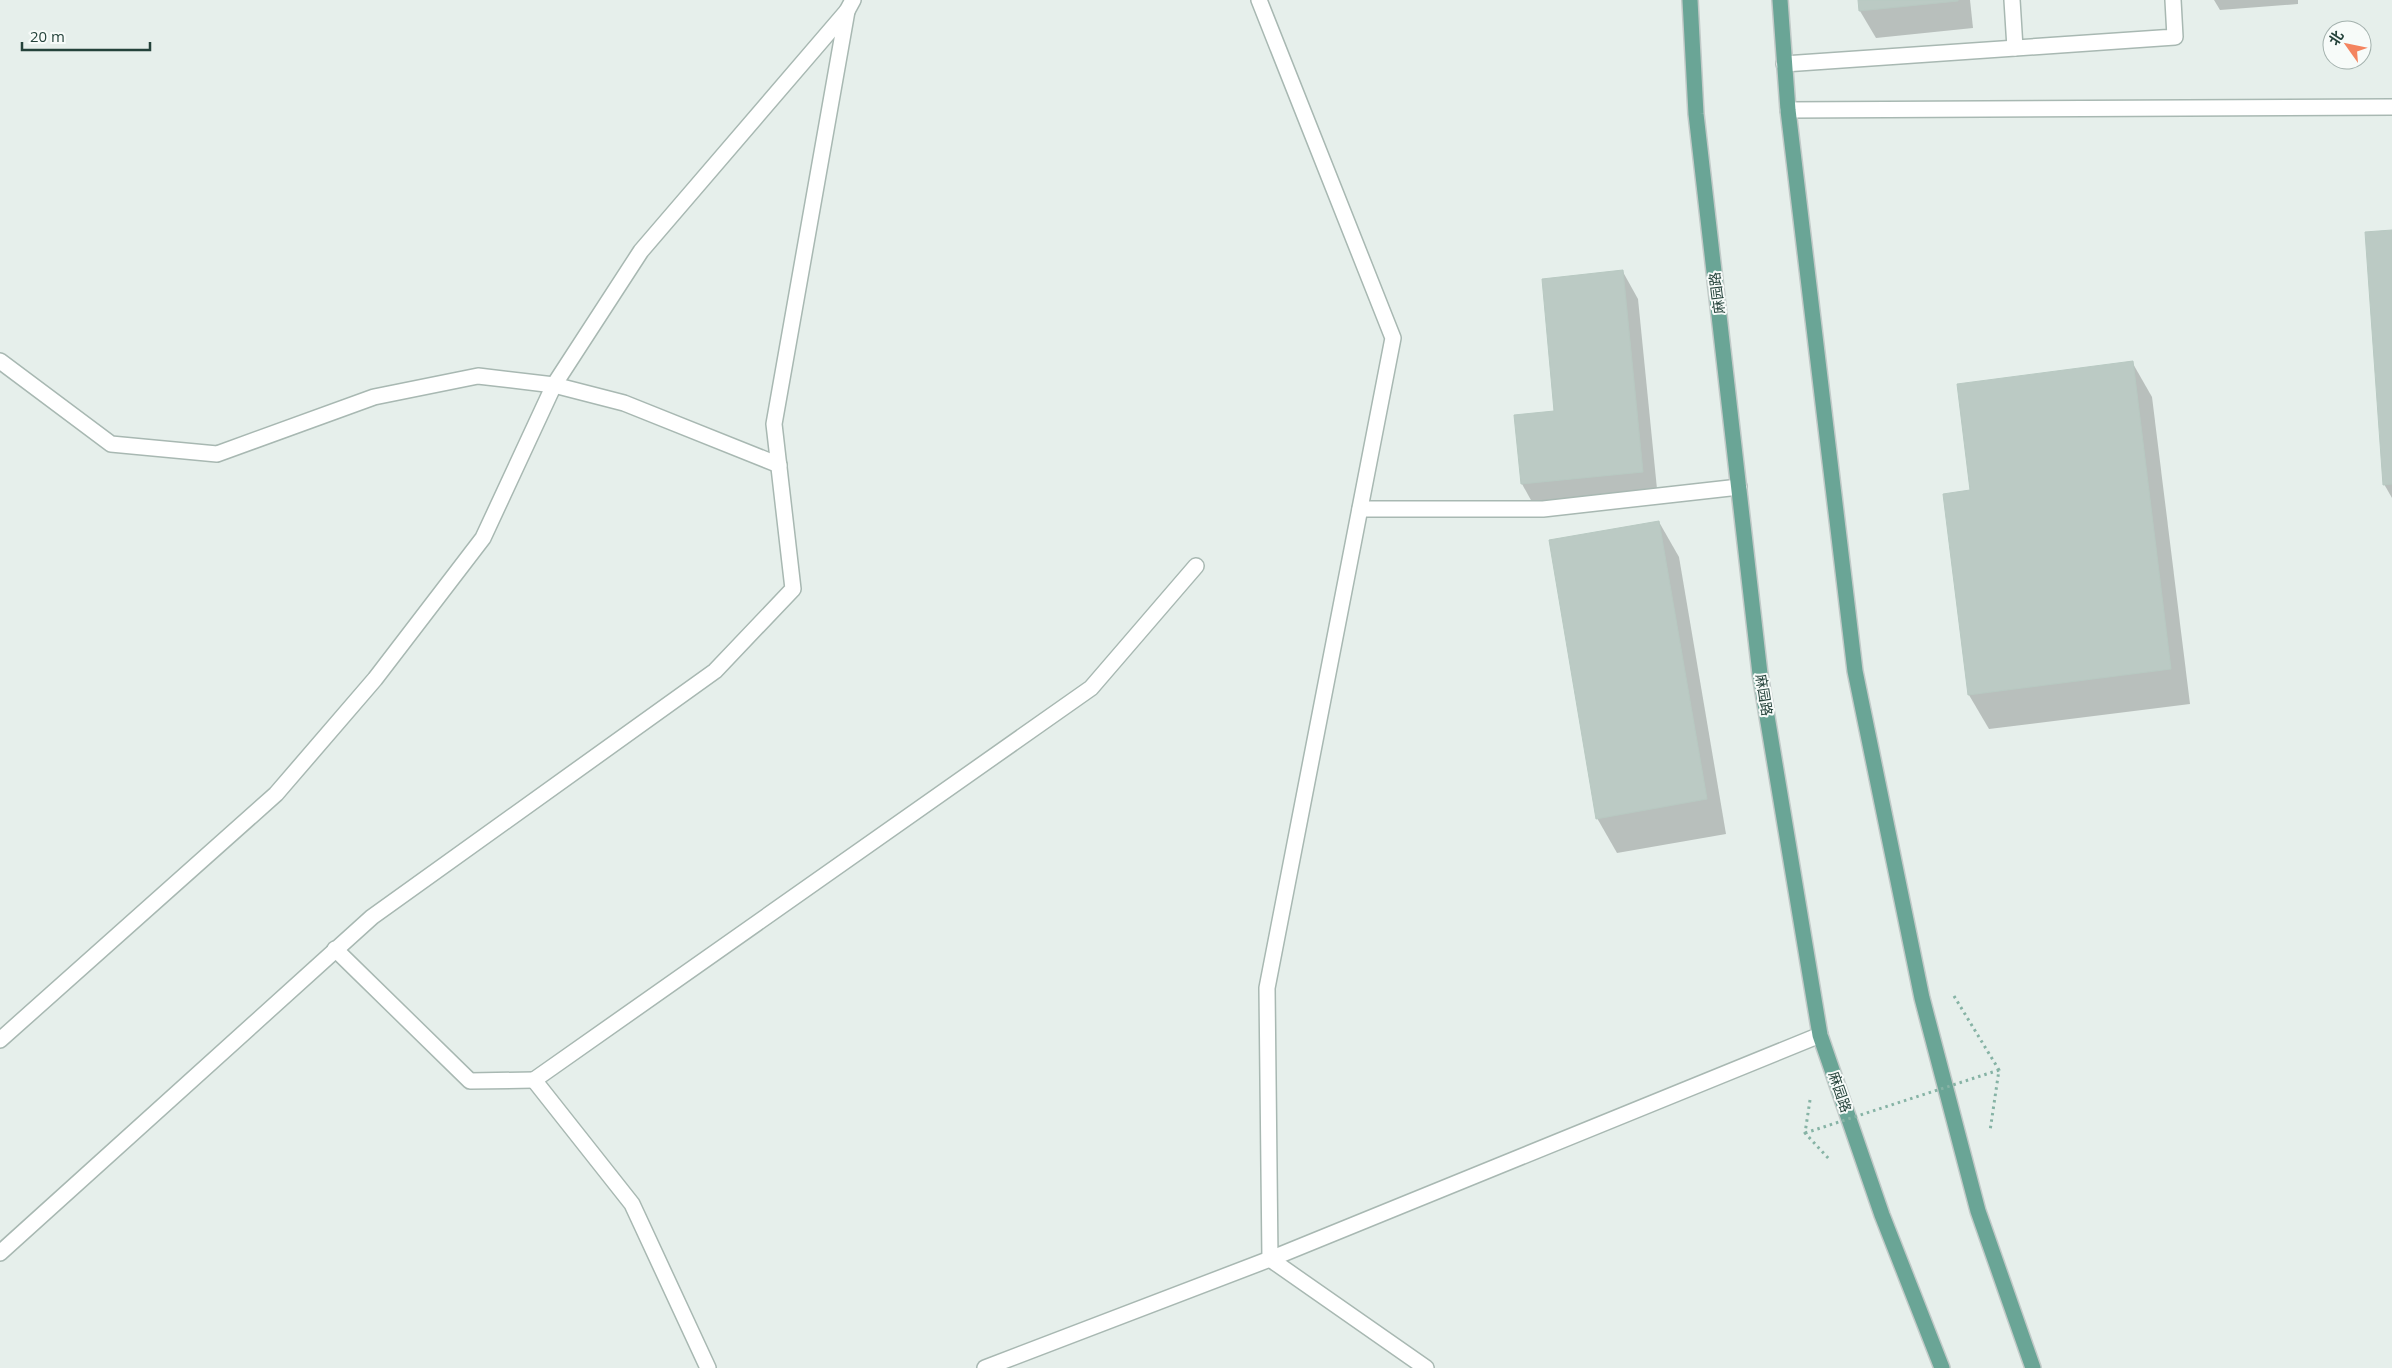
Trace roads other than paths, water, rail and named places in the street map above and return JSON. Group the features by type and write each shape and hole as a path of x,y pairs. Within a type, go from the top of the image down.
{"main road":[{"name":"麻园路","path":"1690,0 1696,114 1760,674 1820,1035 1882,1216 1942,1368"},
{"path":"1780,0 1788,110 1855,671 1925,1007 1978,1211 2034,1368"}],"street":[{"path":"1259,0 1393,338 1267,988 1270,1259"},
{"path":"2012,0 2015,48"},
{"path":"1784,64 2176,37 2173,0"},
{"path":"0,1040 276,794 369,687 482,538 554,385 640,251 850,5"},
{"path":"0,1253 372,917 715,671 793,589 774,424 850,5"},
{"path":"1788,110 2392,107"},
{"path":"0,361 111,444 217,454 374,397 478,376 554,385 624,403 778,465"},
{"path":"1360,509 1543,508 1739,487"},
{"path":"335,949 470,1081 534,1080 1091,688 1196,566"},
{"path":"985,1368 1270,1259 1820,1035"},
{"path":"534,1080 632,1204 708,1368"},
{"path":"1270,1259 1426,1368"}]}
